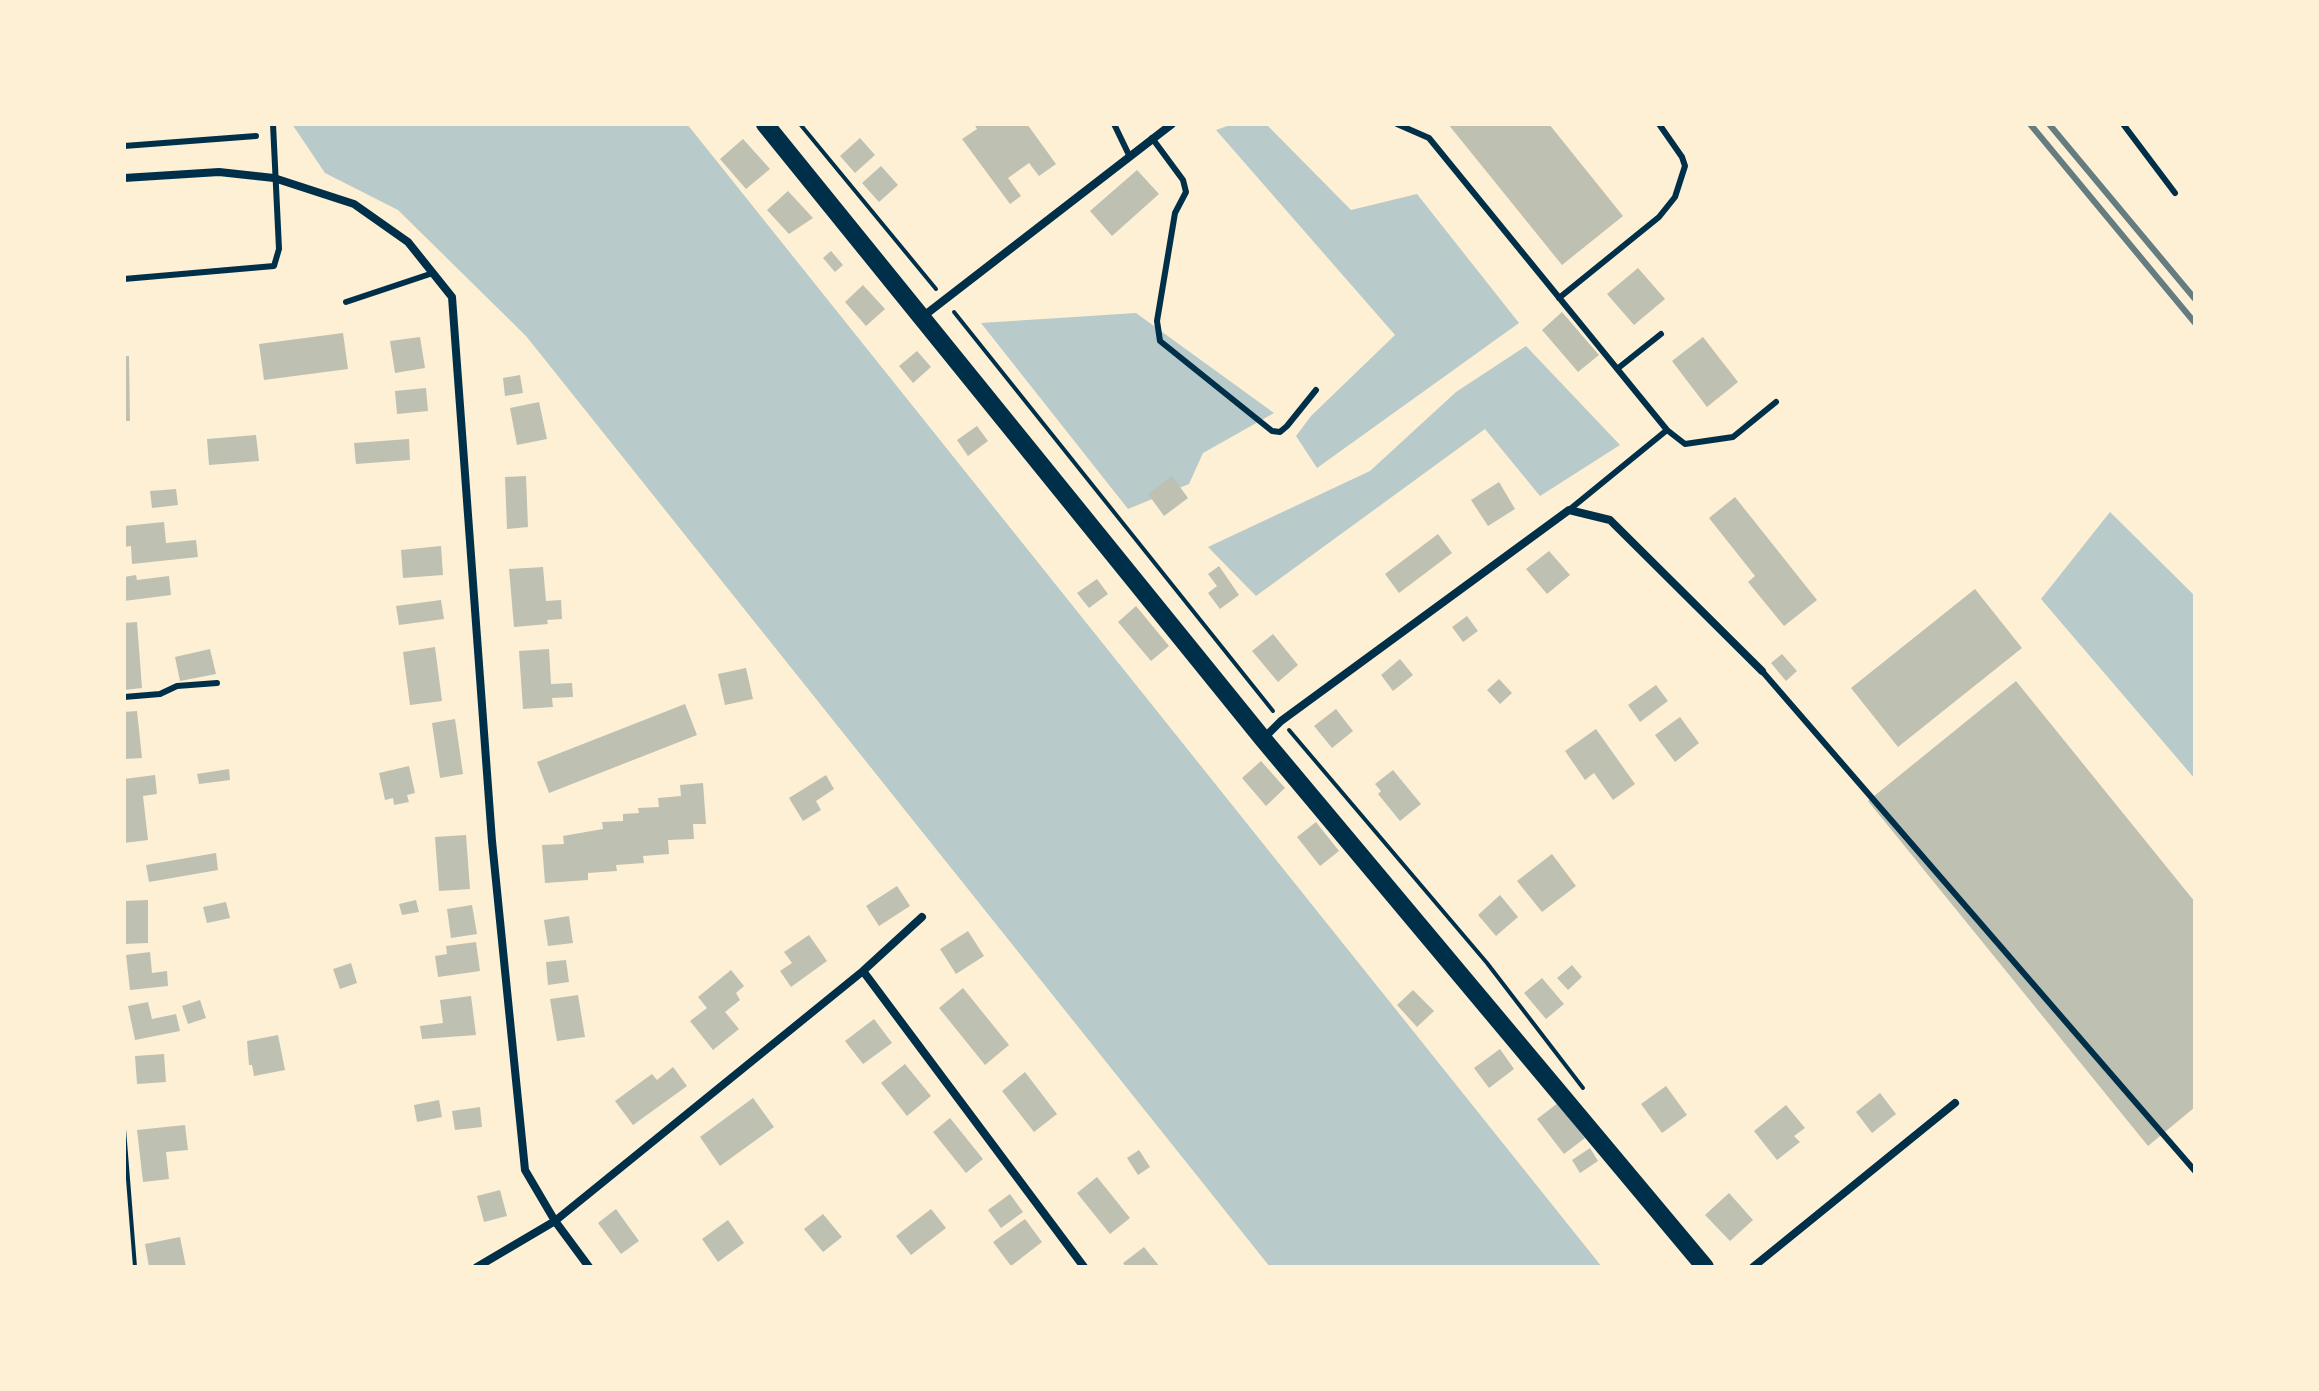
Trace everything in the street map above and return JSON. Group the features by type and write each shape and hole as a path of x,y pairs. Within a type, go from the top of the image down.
{"main road":[{"path":"765,124 1263,739 1705,1267"}],"street":[{"path":"920,318 1172,124"},
{"path":"124,178 219,172 274,178 354,204 408,242 452,297 492,841 525,1170 555,1221 589,1267"},
{"path":"1263,739 1281,721 1569,510 1610,520 1762,671"},
{"path":"477,1267 555,1221 863,971 922,917"},
{"path":"863,971 1084,1267"},
{"path":"1753,1267 1955,1103"}],"lane":[{"path":"124,279 274,266 279,249 273,124"},
{"path":"1114,124 1129,155"},
{"path":"1397,124 1429,138 1667,430 1685,444 1733,437 1776,402"},
{"path":"1559,298 1659,217 1675,197 1685,166 1678,149 1659,124"},
{"path":"2123,124 2175,193"},
{"path":"124,146 256,136"},
{"path":"1152,138 1183,180 1186,192 1175,213 1157,321 1160,341 1272,431 1280,432 1287,426 1316,390"},
{"path":"346,302 433,273"},
{"path":"1617,369 1661,334"},
{"path":"1569,510 1667,430"},
{"path":"1762,671 2195,1171"},
{"path":"124,697 160,694 177,686 217,683"}],"path":[{"path":"800,124 1281,721 1487,963 1585,1090"},
{"path":"124,1129 135,1267"}],"shaded area":[{"path":"292,124 687,124 1602,1267 1270,1267 526,336 398,210 325,173"},
{"path":"1233,124 1266,124 1351,210 1417,194 1519,323 1317,468 1296,436 1311,416 1395,335 1216,130"},
{"path":"1136,313 1274,413 1203,453 1189,484 1128,509 981,323"},
{"path":"1526,346 1620,445 1540,496 1485,429 1256,596 1208,547 1370,471 1456,392"},
{"path":"2110,512 2195,596 2195,779 2041,599"}],"building":[{"path":"974,124 1027,124 1056,164 1039,176 1029,163 1008,178 1021,196 1010,204 962,139 977,129"},
{"path":"1448,124 1549,124 1623,216 1562,265"},
{"path":"860,138 875,155 855,173 840,156"},
{"path":"743,139 770,169 746,189 720,159"},
{"path":"881,166 898,185 879,202 862,183"},
{"path":"1137,170 1159,194 1112,236 1090,211"},
{"path":"788,191 813,218 789,234 767,210"},
{"path":"831,251 843,265 835,272 823,258"},
{"path":"1638,268 1665,299 1634,325 1607,294"},
{"path":"863,285 885,309 866,326 845,302"},
{"path":"1562,312 1599,355 1578,372 1542,330"},
{"path":"343,333 348,369 264,380 259,344"},
{"path":"420,337 425,368 395,373 390,341"},
{"path":"1703,337 1738,382 1707,407 1672,361"},
{"path":"917,351 931,367 913,383 899,366"},
{"path":"124,356 129,356 130,421 124,421"},
{"path":"520,375 523,393 505,396 503,378"},
{"path":"426,388 428,411 397,414 395,391"},
{"path":"539,402 547,439 517,445 510,408"},
{"path":"977,426 988,441 968,456 957,440"},
{"path":"256,435 259,461 209,465 207,439"},
{"path":"409,439 410,460 356,464 354,443"},
{"path":"526,476 528,527 507,529 505,477"},
{"path":"1172,476 1188,498 1164,516 1148,494"},
{"path":"1499,482 1515,509 1488,526 1471,500"},
{"path":"176,489 178,505 152,508 150,491"},
{"path":"1735,497 1817,600 1784,626 1748,582 1755,576 1709,518"},
{"path":"164,522 166,543 196,540 198,557 132,564 131,546 124,547 124,526"},
{"path":"1438,534 1452,553 1399,593 1385,574"},
{"path":"441,546 443,575 403,578 401,550"},
{"path":"1549,551 1570,575 1547,594 1526,569"},
{"path":"1219,566 1239,595 1220,609 1208,593 1217,586 1208,574"},
{"path":"543,567 546,601 561,600 562,619 547,620 548,624 514,627 509,569"},
{"path":"136,575 137,580 169,576 171,595 124,601 124,577"},
{"path":"1097,579 1108,594 1089,608 1077,593"},
{"path":"1975,589 2022,648 1898,747 1851,688"},
{"path":"441,600 444,619 399,625 396,606"},
{"path":"1136,606 1169,646 1151,661 1118,622"},
{"path":"1467,616 1478,631 1463,642 1452,627"},
{"path":"137,622 142,688 124,690 124,623"},
{"path":"1273,634 1298,665 1278,682 1252,651"},
{"path":"435,647 442,701 410,705 403,652"},
{"path":"210,649 216,674 180,681 175,657"},
{"path":"549,649 551,684 572,683 573,697 552,698 553,707 523,709 519,651"},
{"path":"1782,654 1797,671 1786,681 1771,663"},
{"path":"1400,659 1413,675 1393,691 1381,675"},
{"path":"746,668 753,699 725,705 718,674"},
{"path":"1499,679 1512,693 1500,704 1487,690"},
{"path":"2016,681 2195,902 2195,1107 2148,1146 1868,801"},
{"path":"1656,685 1668,701 1640,722 1628,705"},
{"path":"685,704 697,735 549,793 537,762"},
{"path":"1336,709 1353,731 1332,748 1314,726"},
{"path":"137,711 142,758 124,759 124,712"},
{"path":"1680,717 1699,743 1675,762 1655,735"},
{"path":"455,719 463,774 440,778 432,723"},
{"path":"1596,729 1635,784 1613,800 1594,773 1585,780 1565,751"},
{"path":"1261,761 1285,788 1266,806 1242,778"},
{"path":"409,766 415,793 407,795 409,802 394,805 393,798 385,800 379,773"},
{"path":"229,769 230,780 199,784 197,774"},
{"path":"1393,770 1421,804 1400,821 1378,794 1381,791 1375,784"},
{"path":"155,775 157,794 143,796 148,840 124,843 124,779"},
{"path":"826,775 834,789 816,801 821,810 803,821 789,798"},
{"path":"703,783 706,824 693,824 694,839 668,840 669,854 643,856 644,863 616,865 617,871 588,873 588,880 545,883 542,845 564,844 563,836 603,829 602,822 623,821 623,814 639,813 638,808 659,807 658,798 681,796 680,785"},
{"path":"1316,822 1339,851 1320,866 1297,837"},
{"path":"466,835 470,889 439,891 435,837"},
{"path":"216,853 218,870 149,882 146,865"},
{"path":"1552,854 1576,886 1542,912 1517,881"},
{"path":"897,886 910,906 879,926 866,906"},
{"path":"1500,895 1518,917 1496,936 1478,915"},
{"path":"148,900 148,943 125,944 124,901"},
{"path":"416,900 419,912 402,915 399,904"},
{"path":"226,902 230,918 207,923 203,907"},
{"path":"472,905 477,934 451,938 447,909"},
{"path":"569,916 573,943 548,946 544,920"},
{"path":"968,931 984,956 956,974 940,949"},
{"path":"809,935 827,961 791,987 780,971 792,963 784,952"},
{"path":"476,942 480,971 438,977 435,956 447,954 446,946"},
{"path":"150,952 152,973 167,971 168,986 130,990 126,955"},
{"path":"566,960 569,982 548,985 546,962"},
{"path":"351,963 357,983 340,989 333,969"},
{"path":"1572,965 1582,977 1568,990 1557,978"},
{"path":"731,970 744,986 736,993 740,1000 725,1012 739,1029 713,1050 690,1021 707,1008 698,997"},
{"path":"1542,978 1564,1004 1546,1019 1524,993"},
{"path":"963,988 1009,1045 985,1065 939,1008"},
{"path":"1413,990 1434,1011 1417,1027 1397,1005"},
{"path":"578,995 585,1037 557,1041 550,999"},
{"path":"471,996 476,1035 422,1039 420,1026 443,1023 440,1000"},
{"path":"200,1000 206,1018 188,1024 182,1006"},
{"path":"148,1002 152,1019 176,1014 180,1031 135,1040 128,1006"},
{"path":"874,1019 892,1043 863,1064 845,1041"},
{"path":"278,1035 285,1070 254,1076 252,1065 249,1065 247,1041"},
{"path":"1500,1049 1514,1069 1489,1088 1474,1068"},
{"path":"164,1054 166,1082 137,1084 135,1056"},
{"path":"905,1064 931,1096 907,1116 881,1083"},
{"path":"673,1067 687,1086 633,1125 615,1101 652,1074 657,1080"},
{"path":"1025,1072 1057,1114 1034,1132 1002,1091"},
{"path":"1666,1086 1687,1115 1662,1133 1641,1104"},
{"path":"1880,1093 1896,1114 1872,1133 1856,1112"},
{"path":"753,1098 774,1127 720,1166 700,1137"},
{"path":"439,1100 442,1117 417,1122 414,1105"},
{"path":"1558,1103 1585,1138 1564,1154 1537,1119"},
{"path":"1786,1105 1805,1128 1794,1136 1800,1142 1777,1160 1754,1131"},
{"path":"480,1107 482,1127 455,1130 452,1111"},
{"path":"950,1118 983,1159 966,1173 933,1132"},
{"path":"185,1125 188,1150 166,1152 169,1179 143,1182 137,1130"},
{"path":"1590,1148 1598,1161 1580,1173 1572,1160"},
{"path":"1139,1150 1150,1167 1138,1175 1127,1158"},
{"path":"1097,1177 1130,1218 1110,1234 1077,1193"},
{"path":"500,1190 507,1216 484,1222 477,1196"},
{"path":"1729,1193 1753,1220 1730,1241 1705,1215"},
{"path":"1010,1194 1023,1212 1001,1228 988,1210"},
{"path":"616,1209 639,1241 621,1254 598,1223"},
{"path":"931,1209 946,1228 911,1255 896,1236"},
{"path":"823,1214 842,1237 823,1252 804,1229"},
{"path":"1025,1219 1042,1242 1011,1266 993,1242"},
{"path":"728,1220 744,1243 718,1262 702,1239"},
{"path":"180,1237 186,1267 149,1267 145,1244"},
{"path":"1144,1247 1160,1267 1126,1267 1123,1263"}],"railway":[{"path":"2030,124 2195,323"},
{"path":"2049,124 2195,299"}]}
